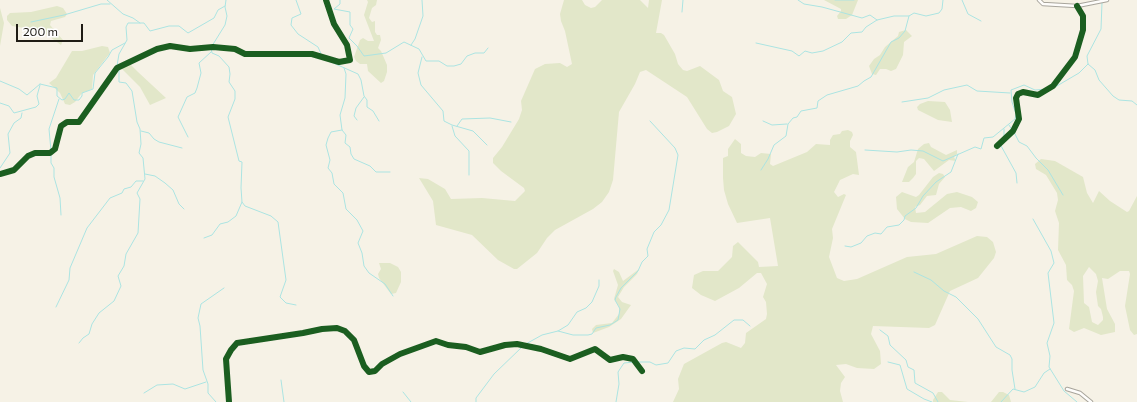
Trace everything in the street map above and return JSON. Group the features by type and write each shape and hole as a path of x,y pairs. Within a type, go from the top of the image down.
{"street":[{"path":"0,174 14,170 28,156 35,153 50,153 55,149 61,126 67,122 79,122 117,68 156,49 170,46 190,49 213,47 235,49 246,54 312,54 339,62 350,60 347,45 334,24 326,0"},
{"path":"1039,0 1044,4 1077,6 1107,0"},
{"path":"997,146 1013,131 1019,119 1016,98 1018,94 1023,92 1038,95 1053,86 1075,57 1083,30 1084,16 1077,6"},
{"path":"229,402 226,359 230,350 237,343 303,334 322,329 337,328 345,331 354,340 364,366 369,372 375,371 382,364 400,354 436,341 448,345 466,347 480,352 505,345 517,344 544,349 558,356 571,359 593,349 610,360 623,357 634,359 642,371"},
{"path":"1067,389 1080,393 1091,402"}],"green space":[{"path":"367,0 377,0 376,5 372,8 369,18 372,22 375,21 375,32 377,35 380,35 381,40 378,48 381,51 387,65 387,72 384,81 381,83 368,71 367,64 360,64 354,57 360,40 363,38 368,41 374,41 364,15 368,2"},
{"path":"564,0 582,0 585,5 591,8 595,7 602,0 640,0 648,8 649,0 662,0 656,33 661,33 664,35 675,54 678,64 683,70 687,71 700,66 719,80 723,91 732,97 736,114 729,126 712,133 707,129 687,97 646,70 640,72 619,112 613,180 609,192 602,202 593,209 555,230 547,238 537,253 517,269 514,269 498,260 472,235 436,225 433,201 419,178 428,179 445,189 451,199 482,198 515,201 525,191 524,188 501,171 493,163 493,158 502,147 519,119 522,110 521,101 535,69 545,64 560,63 567,67 572,64 560,14"},
{"path":"824,0 858,0 852,15 846,19 838,19 837,16 841,9"},
{"path":"57,6 63,8 67,14 65,17 51,21 50,25 63,40 61,45 42,31 12,26 7,20 7,16 10,13 31,12"},
{"path":"0,8 4,23 0,46"},
{"path":"906,30 912,36 904,42 903,55 896,69 891,71 880,69 876,75 872,74 869,66 874,59 880,55 885,47 898,36 899,32"},
{"path":"102,46 108,47 110,53 93,75 92,89 82,93 75,102 70,105 65,104 60,93 49,83 56,78 72,51 82,51"},
{"path":"130,64 166,98 150,105 140,87 119,66"},
{"path":"928,101 945,102 950,110 952,122 938,120 918,110 917,107 920,104"},
{"path":"848,130 852,132 853,135 850,141 850,147 856,152 859,175 853,174 840,180 834,192 838,197 844,194 846,195 832,229 833,238 829,257 837,278 844,281 857,279 907,257 936,254 977,236 987,237 993,242 996,252 994,258 978,278 950,291 935,325 929,328 873,326 871,334 880,351 881,364 874,369 857,368 846,364 836,365 845,377 841,383 840,391 843,402 673,402 679,389 678,379 684,364 722,343 726,342 741,348 745,343 746,333 766,319 767,314 766,302 763,297 767,284 761,273 757,273 739,288 715,301 701,295 692,288 694,275 703,271 718,271 732,257 733,246 738,242 758,262 759,267 778,266 770,218 737,223 728,204 724,190 723,158 728,156 728,149 735,139 741,144 741,153 746,156 755,157 761,153 771,154 770,164 773,166 807,152 816,144 830,145 830,140 833,135 840,134 842,131"},
{"path":"929,143 931,147 946,155 957,150 957,154 954,157 956,161 949,160 934,171 924,159 919,158 916,161 916,174 909,182 902,182 908,167 914,162 918,149 924,144"},
{"path":"1041,159 1055,161 1083,177 1087,193 1093,203 1099,191 1110,201 1127,212 1137,196 1137,334 1134,335 1130,330 1125,306 1130,274 1129,271 1120,271 1108,279 1102,278 1107,309 1115,324 1115,332 1101,335 1084,328 1074,332 1069,329 1074,291 1072,285 1067,280 1066,265 1058,250 1059,223 1055,211 1058,200 1057,193 1046,175 1036,169 1035,164","holes":["1089,267 1096,274 1098,281 1096,292 1098,306 1101,309 1103,317 1103,320 1098,325 1092,322 1089,307 1084,303 1083,276"]},
{"path":"939,173 943,174 945,177 939,184 936,195 927,196 920,205 915,207 916,213 925,212 947,194 957,192 972,197 978,202 976,208 971,211 961,207 950,208 928,223 911,222 905,219 897,209 896,197 902,192 916,197 933,177"},
{"path":"379,263 390,263 398,267 401,272 401,282 396,293 391,294 379,278 378,274 381,269"},
{"path":"614,269 619,272 623,281 639,269 637,274 624,287 618,297 622,302 631,305 621,319 609,327 593,333 592,329 596,325 612,323 619,314 619,307 614,299 618,285 613,271"},
{"path":"938,392 942,392 950,400 968,402 933,402"},
{"path":"999,392 1009,395 1011,402 991,402"}],"waterway":[{"path":"107,0 123,14 140,23"},
{"path":"212,46 225,25 227,16 225,7 226,0"},
{"path":"296,0 301,14 292,18 291,25 298,34 318,47 322,56"},
{"path":"340,0 340,4 334,9 350,12 350,25 353,29 349,38 364,56 386,53 404,42 419,49 426,61 439,61 447,66 454,66 461,64 467,56 475,53 484,53 488,48"},
{"path":"411,45 415,39 423,16 422,0"},
{"path":"682,12 683,0"},
{"path":"798,0 804,4 822,7 862,18 870,15 877,20"},
{"path":"835,0 854,0"},
{"path":"756,43 792,51 799,56 805,51 812,53 823,51 842,42 851,33 862,32 866,27 877,20 894,16 909,16 914,13 926,16 939,13 942,9 943,0"},
{"path":"962,0 968,14 981,21"},
{"path":"1102,3 1101,29 1087,56 1088,64 1095,70 1099,80 1113,96 1119,100 1132,101 1137,105"},
{"path":"31,22 64,15 101,4 110,4"},
{"path":"117,66 119,54 127,40 126,27 128,23 144,23 150,31 169,26 179,26 188,33 214,18 218,10 225,6"},
{"path":"761,170 774,145 786,136 788,124 793,118 797,117 801,111 817,108 818,101 827,95 858,86 871,77 891,42 899,38 905,31 909,16"},
{"path":"40,84 57,88 57,96 62,100 65,99 69,93 74,100 79,100 82,93 93,89 95,73 112,50 125,43"},
{"path":"204,238 212,235 220,224 228,222 236,216 242,202 242,162 239,161 228,117 235,99 235,91 229,82 229,67 219,56 212,53 211,48"},
{"path":"188,137 178,117 187,97 195,93 197,88 201,73 199,63 211,52"},
{"path":"422,57 418,73 421,85 443,111 444,121 473,131 487,145"},
{"path":"322,58 358,74 361,80 364,96 367,100 367,107 373,111 379,121"},
{"path":"1050,90 1079,73 1088,64"},
{"path":"344,68 346,74 345,98 340,115 342,130 346,135 345,143 350,147 351,154 354,159 370,166 376,172 390,172"},
{"path":"79,343 89,334 92,324 99,313 114,301 121,286 118,276 124,266 126,254 138,233 140,199 137,193 145,179 143,158 139,153 141,144 140,129 137,122 132,91 126,83 119,82 119,69"},
{"path":"0,81 19,89 27,95 40,84"},
{"path":"0,103 9,106 14,113 36,107 39,104 37,96 40,85"},
{"path":"902,102 928,98 944,90 967,85 977,91 1010,93"},
{"path":"865,150 897,152 911,150 923,151 943,161 975,147 981,149 984,138 993,137 1015,119 1016,114 1012,102 1011,90 1024,85 1035,90 1047,89"},
{"path":"357,120 354,116 356,108 364,97"},
{"path":"51,151 49,129 59,99"},
{"path":"0,168 10,153 8,134 14,123 21,118 22,113"},
{"path":"457,126 462,119 490,118 511,122"},
{"path":"558,331 573,335 588,335 592,334 596,328 610,325 618,320 620,309 615,300 616,297 621,288 638,271 642,262 648,256 647,249 654,232 661,225 669,210 678,155 675,148 650,121"},
{"path":"763,121 772,125 787,124"},
{"path":"1009,125 1012,130"},
{"path":"452,126 455,136 469,151 469,175"},
{"path":"1004,129 1004,138"},
{"path":"342,130 331,132 328,138 326,145 330,160 328,168 332,173 334,184 343,193 346,209 357,220 363,231 358,243 362,253 364,266 369,273 385,284 393,296"},
{"path":"141,131 149,133 159,142 182,148"},
{"path":"1014,132 1019,142 1027,146 1048,170 1063,195"},
{"path":"1000,144 1016,173 1017,183"},
{"path":"51,154 51,163 54,168 54,177 60,198 61,215"},
{"path":"845,246 851,247 861,243 867,236 875,233 881,234 887,227 899,225 904,220 905,216 916,208 923,196 936,182 951,172 958,154"},
{"path":"145,174 155,176 173,190 179,204 184,209"},
{"path":"56,307 69,280 70,268 87,228 110,198 122,193 124,189 131,187 136,181 143,181"},
{"path":"242,202 245,206 271,216 278,222 286,280 280,297 286,303 296,305"},
{"path":"1033,219 1051,251 1054,263 1048,273 1054,323 1047,343 1050,356 1049,367 1064,391 1077,402"},
{"path":"914,272 931,280 944,291 956,297 978,319 996,347 1010,355 1012,359 1015,389"},
{"path":"524,345 542,335 558,331 568,325 577,312 586,308 592,302 599,286 599,280"},
{"path":"216,402 208,393 208,384 203,370 200,326 198,318 201,304 224,288"},
{"path":"638,362 650,362 656,365 668,363 676,351 684,348 695,349 704,340 715,335 734,320 743,320 750,326"},
{"path":"880,330 888,336 890,345 906,360 908,367 914,370 915,383 933,393 938,402"},
{"path":"476,402 476,398 494,374 522,347"},
{"path":"616,402 619,384 618,372 624,363 634,362"},
{"path":"888,362 900,365 907,389 932,402"},
{"path":"1001,402 1013,389 1024,392 1035,387 1044,373 1050,369"},
{"path":"281,380 284,402"},
{"path":"144,393 157,385 173,384 185,389 206,382"},
{"path":"403,392 411,402"}],"cycle path":[{"path":"0,174 14,170 28,156 35,153 50,153 55,149 61,126 67,122 79,122 117,68 157,49 170,46 190,49 213,47 235,49 245,54 312,54 339,62 350,60 347,45 334,24 326,0"},
{"path":"997,146 1013,131 1019,119 1016,98 1018,94 1023,92 1038,95 1053,86 1075,57 1083,30 1083,16 1077,6"},
{"path":"229,402 226,359 237,343 322,329 337,328 345,331 354,340 364,366 369,372 375,371 382,364 400,354 436,341 448,345 466,347 480,352 505,345 517,344 541,349 570,359 595,349 610,360 623,357 633,359 642,371"}]}
